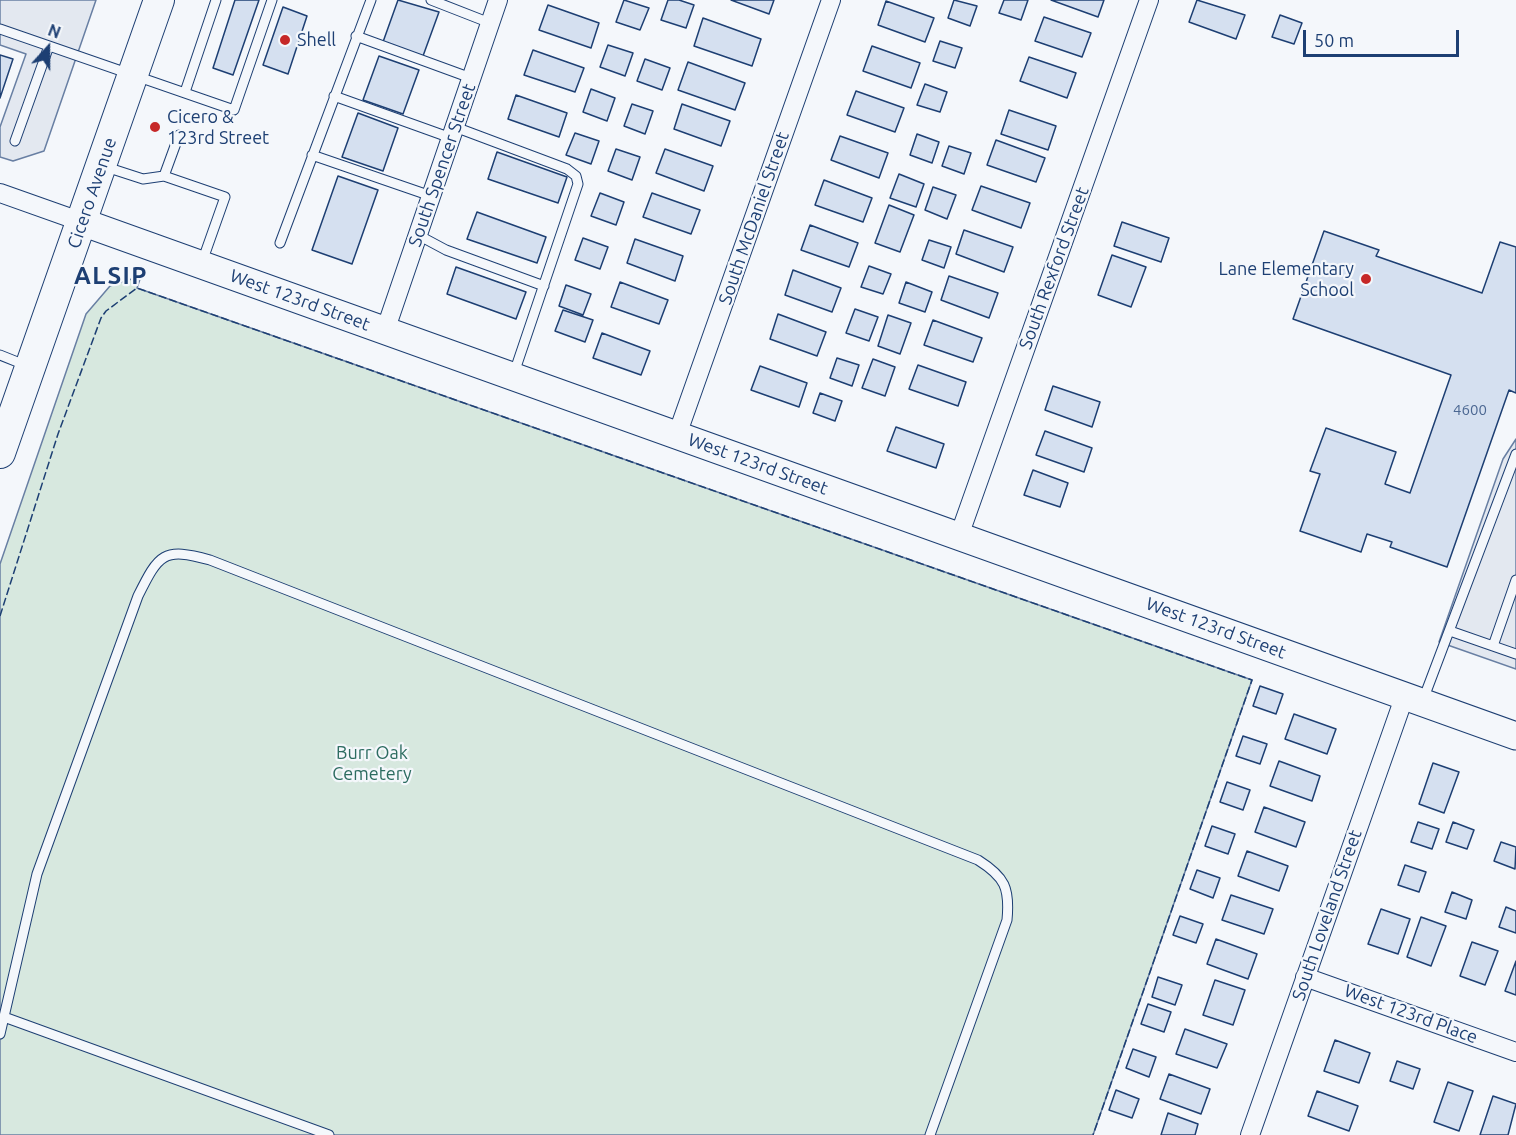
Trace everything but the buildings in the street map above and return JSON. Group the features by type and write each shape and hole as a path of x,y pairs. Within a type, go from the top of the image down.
{"main road":[{"name":"Cicero Avenue","path":"0,453 159,0"}],"street":[{"name":"South Spencer Street","path":"385,330 498,0"},
{"name":"South McDaniel Street","path":"677,435 831,0"},
{"name":"South Rexford Street","path":"959,536 1149,0"},
{"name":"West 123rd Street","path":"0,192 1516,735"},
{"name":"South Loveland Street","path":"1250,1135 1305,977 1413,699"},
{"name":"West 123rd Place","path":"1305,977 1516,1052"}],"lane":[{"path":"184,92 216,0"},
{"path":"0,29 234,110 272,0"},
{"path":"280,243 371,0"},
{"path":"431,0 490,23"},
{"path":"356,36 471,78"},
{"path":"15,141 49,46"},
{"path":"334,96 567,169 576,176 579,184 576,196 513,376"},
{"path":"164,176 179,135"},
{"path":"312,155 431,196"},
{"path":"102,165 143,179 164,176 225,197 201,264"},
{"path":"418,235 446,250 544,286"},
{"path":"0,356 30,367"},
{"path":"1413,699 1450,631 1516,454"},
{"path":"0,1034 37,874 138,596 156,563 172,553 188,554 978,860 997,872 1005,885 1009,900 1007,920 930,1135"},
{"path":"1493,646 1516,580"},
{"path":"1450,631 1516,654"},
{"path":"4,1017 329,1135"}],"green space":[{"name":"Burr Oak Cemetery","path":"141,276 137,288 1252,680 1093,1135 0,1135 0,564 86,314 110,286"}],"shaded area":[{"path":"0,0 96,0 44,151 13,161 0,157 0,127 26,54 0,45"},
{"path":"1516,439 1516,669 1439,642 1503,459"}],"fence":[{"path":"0,616 58,434 101,318 106,311 137,288 1252,680 1093,1135"}],"place":[{"name":"Shell","path":"285,40"},
{"name":"Cicero & 123rd Street","path":"155,127"},
{"name":"Lane Elementary School","path":"1366,279"}],"district":[{"name":"ALSIP","path":"111,276"}]}
